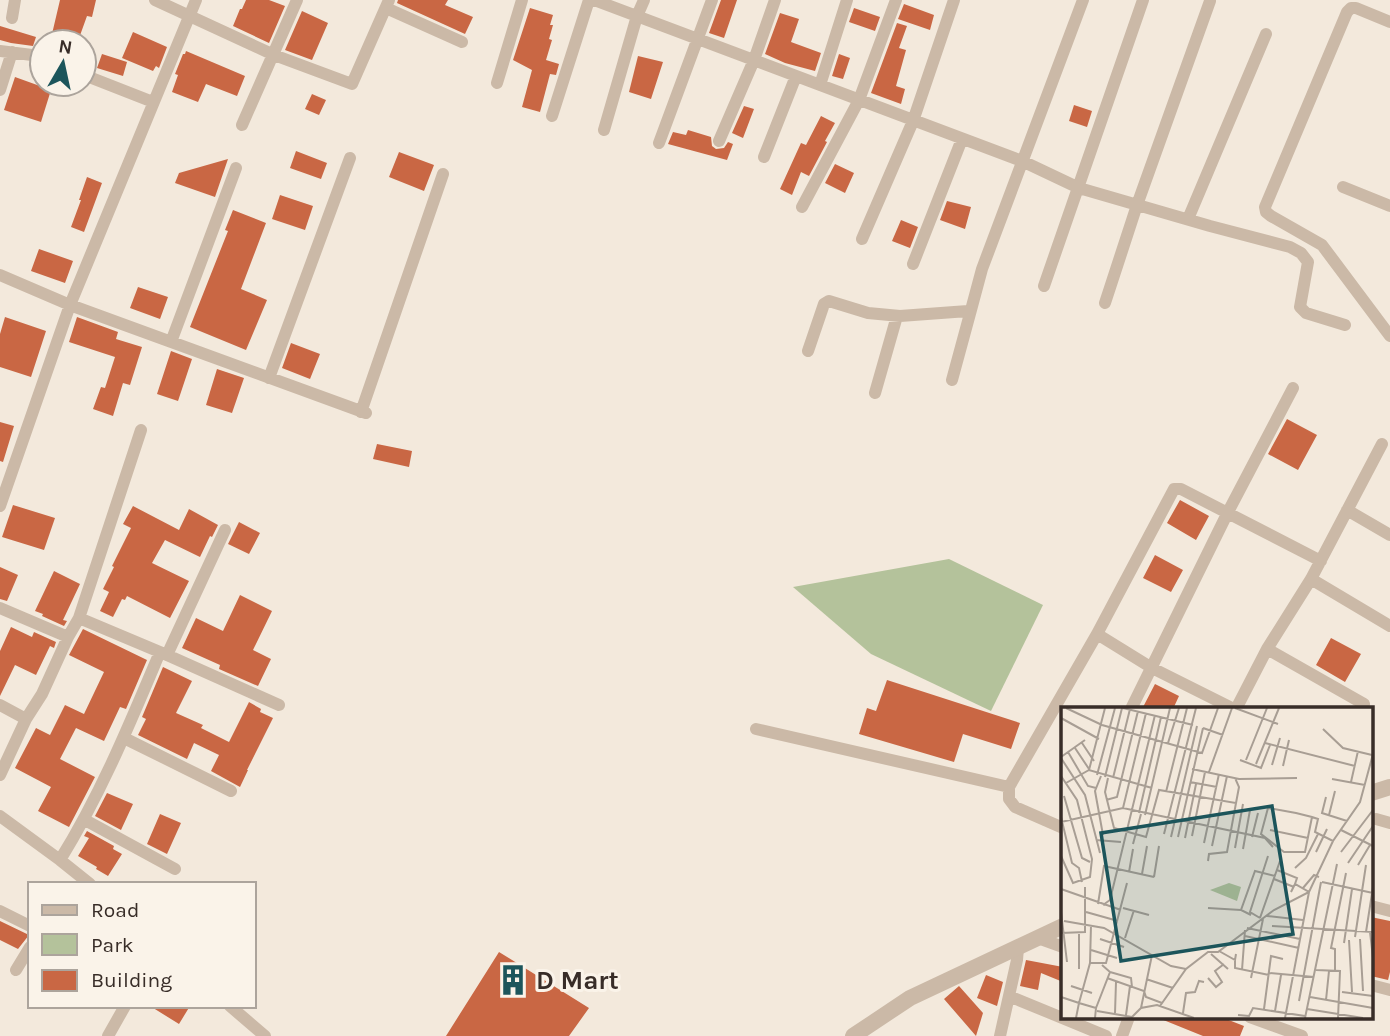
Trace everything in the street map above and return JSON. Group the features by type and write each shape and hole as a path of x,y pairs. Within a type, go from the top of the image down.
{"street":[{"path":"12,18 15,0"},
{"path":"155,0 274,55 352,84 387,4 462,42"},
{"path":"0,506 70,305 196,0"},
{"path":"242,125 297,0"},
{"path":"497,83 522,0"},
{"path":"552,116 589,0"},
{"path":"594,0 1023,161 1079,188 1290,247 1301,253 1308,262 1300,307 1306,313 1345,326"},
{"path":"604,130 644,0"},
{"path":"659,143 712,0"},
{"path":"719,141 754,60 775,0"},
{"path":"820,85 847,0"},
{"path":"802,207 859,100 896,0"},
{"path":"862,239 913,121 954,0"},
{"path":"952,380 982,268 1083,0"},
{"path":"1044,286 1143,0"},
{"path":"1105,303 1210,1"},
{"path":"1390,22 1356,8 1347,12 1265,207 1271,216 1322,245 1390,336"},
{"path":"1188,219 1266,34"},
{"path":"0,90 6,51 28,54"},
{"path":"764,156 796,76"},
{"path":"98,80 153,102"},
{"path":"912,264 962,139"},
{"path":"269,379 350,158"},
{"path":"171,342 236,168"},
{"path":"0,275 70,305 363,412 443,174"},
{"path":"1343,187 1390,206"},
{"path":"808,351 824,304 829,301 868,313 897,316 968,311 972,308"},
{"path":"875,393 897,316"},
{"path":"1132,707 1228,512 1293,388"},
{"path":"0,775 79,618 141,430"},
{"path":"1236,707 1267,649 1321,561 1382,444"},
{"path":"1061,827 1015,807 1009,799 1009,787 1097,634 1174,489 1181,489 1228,512 1321,561"},
{"path":"1347,510 1390,535"},
{"path":"61,860 85,820 225,530"},
{"path":"1311,579 1390,626"},
{"path":"0,608 68,637"},
{"path":"79,618 278,705"},
{"path":"1097,634 1152,668 1231,707"},
{"path":"1267,649 1364,704"},
{"path":"0,705 26,719"},
{"path":"756,729 1009,787"},
{"path":"124,738 231,790"},
{"path":"1372,793 1390,787"},
{"path":"0,816 61,860 76,879"},
{"path":"1376,819 1390,823"},
{"path":"85,820 175,869"},
{"path":"1372,906 1390,911"},
{"path":"0,911 28,925"},
{"path":"853,1036 910,998 1061,927"},
{"path":"1038,938 1061,946"},
{"path":"1000,1036 1018,948"},
{"path":"16,970 28,950"},
{"path":"1372,985 1390,990"},
{"path":"1009,996 1061,1017"},
{"path":"107,1036 124,1008"},
{"path":"232,1008 250,1031 265,1036"},
{"path":"1062,1018 1106,1036"},
{"path":"1122,1036 1129,1018"},
{"path":"1253,1018 1302,1036"}],"green space":[{"path":"949,559 1043,605 991,711 871,654 793,587"}],"building":[{"path":"60,0 96,0 92,17 87,16 83,28 53,28"},
{"path":"246,0 269,0 285,6 269,43 233,26"},
{"path":"398,0 448,0 445,5 473,17 465,34 397,3"},
{"path":"721,0 737,0 724,38 709,33"},
{"path":"904,4 934,15 930,30 898,19"},
{"path":"530,8 553,15 549,39 552,40 546,60 559,64 556,75 550,74 540,112 522,107 532,70 513,60"},
{"path":"854,8 880,17 875,31 849,22"},
{"path":"302,11 328,23 312,60 285,50"},
{"path":"780,13 799,19 791,42 821,53 815,71 765,54"},
{"path":"897,23 907,26 899,48 906,50 896,86 905,89 901,104 871,93"},
{"path":"0,26 28,35 28,45 0,40"},
{"path":"133,32 167,47 159,68 156,66 153,71 122,58"},
{"path":"186,51 245,76 237,96 206,84 198,102 172,92 178,75 175,74"},
{"path":"102,54 127,62 123,76 98,68"},
{"path":"839,54 850,58 843,79 832,76"},
{"path":"638,56 663,62 651,99 629,92"},
{"path":"15,77 28,82 28,98 48,98 41,122 4,110"},
{"path":"312,94 326,100 319,115 305,109"},
{"path":"1074,105 1092,111 1087,127 1069,121"},
{"path":"744,106 754,109 743,138 732,133"},
{"path":"821,116 835,123 809,176 801,172 792,195 780,189 801,143 806,145"},
{"path":"688,130 711,137 712,146 716,149 724,148 728,142 733,144 727,160 668,144 673,132 686,135"},
{"path":"296,151 327,163 321,179 290,168"},
{"path":"399,152 434,165 424,191 389,177"},
{"path":"228,159 215,197 175,183 179,173"},
{"path":"835,164 854,173 845,193 825,183"},
{"path":"87,177 102,183 84,232 71,227"},
{"path":"280,195 313,206 305,230 272,219"},
{"path":"947,201 971,207 965,229 940,220"},
{"path":"233,210 266,223 241,289 267,300 246,350 190,327 228,231 225,230"},
{"path":"901,220 918,227 910,248 892,241"},
{"path":"39,249 73,261 65,283 31,271"},
{"path":"138,287 168,297 160,319 130,308"},
{"path":"5,317 46,331 31,377 0,367 0,334"},
{"path":"77,317 118,332 116,339 142,347 130,385 123,383 113,416 93,409 101,387 105,388 115,357 69,342"},
{"path":"291,343 320,354 310,379 282,368"},
{"path":"171,351 192,359 178,401 157,394"},
{"path":"217,369 244,378 232,413 206,405"},
{"path":"1287,419 1317,435 1298,470 1268,454"},
{"path":"0,422 14,426 3,462 0,461"},
{"path":"377,444 412,451 409,467 373,459"},
{"path":"1180,500 1209,516 1196,540 1167,523"},
{"path":"13,505 55,518 44,550 2,537"},
{"path":"133,506 179,530 189,509 218,525 200,557 165,540 152,563 189,581 170,618 127,596 125,600 122,599 113,617 100,611 109,592 103,589 131,528 123,524"},
{"path":"239,522 260,533 249,554 228,544"},
{"path":"1155,555 1183,570 1171,592 1143,578"},
{"path":"0,567 18,575 7,601 0,599"},
{"path":"54,571 80,584 63,620 67,621 64,626 35,611"},
{"path":"240,595 272,611 253,650 271,659 258,686 219,669 220,665 182,648 196,618 223,631"},
{"path":"11,627 32,637 34,632 56,642 54,648 50,646 36,675 15,665 0,696 0,651"},
{"path":"83,629 147,660 126,709 120,707 104,741 76,728 60,759 95,777 69,827 38,811 51,787 15,768 36,728 50,735 65,705 84,714 104,672 69,655"},
{"path":"1331,638 1361,654 1345,682 1316,665"},
{"path":"163,667 192,681 176,713 203,725 201,728 229,742 249,702 261,709 260,712 273,718 240,787 211,771 219,755 194,743 187,759 138,735 146,719 142,717"},
{"path":"887,680 1020,723 1011,749 963,734 954,762 859,734 867,708 876,711"},
{"path":"1155,684 1179,696 1174,707 1143,707"},
{"path":"107,793 133,804 121,830 95,816"},
{"path":"160,814 181,823 167,854 147,844"},
{"path":"87,831 114,846 113,849 122,854 108,876 78,856 89,838 84,836"},
{"path":"1372,917 1390,921 1388,980 1372,976"},
{"path":"0,921 28,935 18,949 0,940"},
{"name":"D Mart","path":"499,952 589,1008 569,1036 446,1036"},
{"path":"1026,960 1061,967 1061,981 1041,973 1038,990 1020,986"},
{"path":"986,975 1003,982 997,1006 977,998"},
{"path":"959,986 983,1013 976,1036 944,999"},
{"path":"153,1008 189,1008 179,1024"},
{"path":"1158,1018 1224,1018 1244,1026 1240,1036 1203,1036"}],"place":[{"name":"D Mart","path":"513,980"}]}
